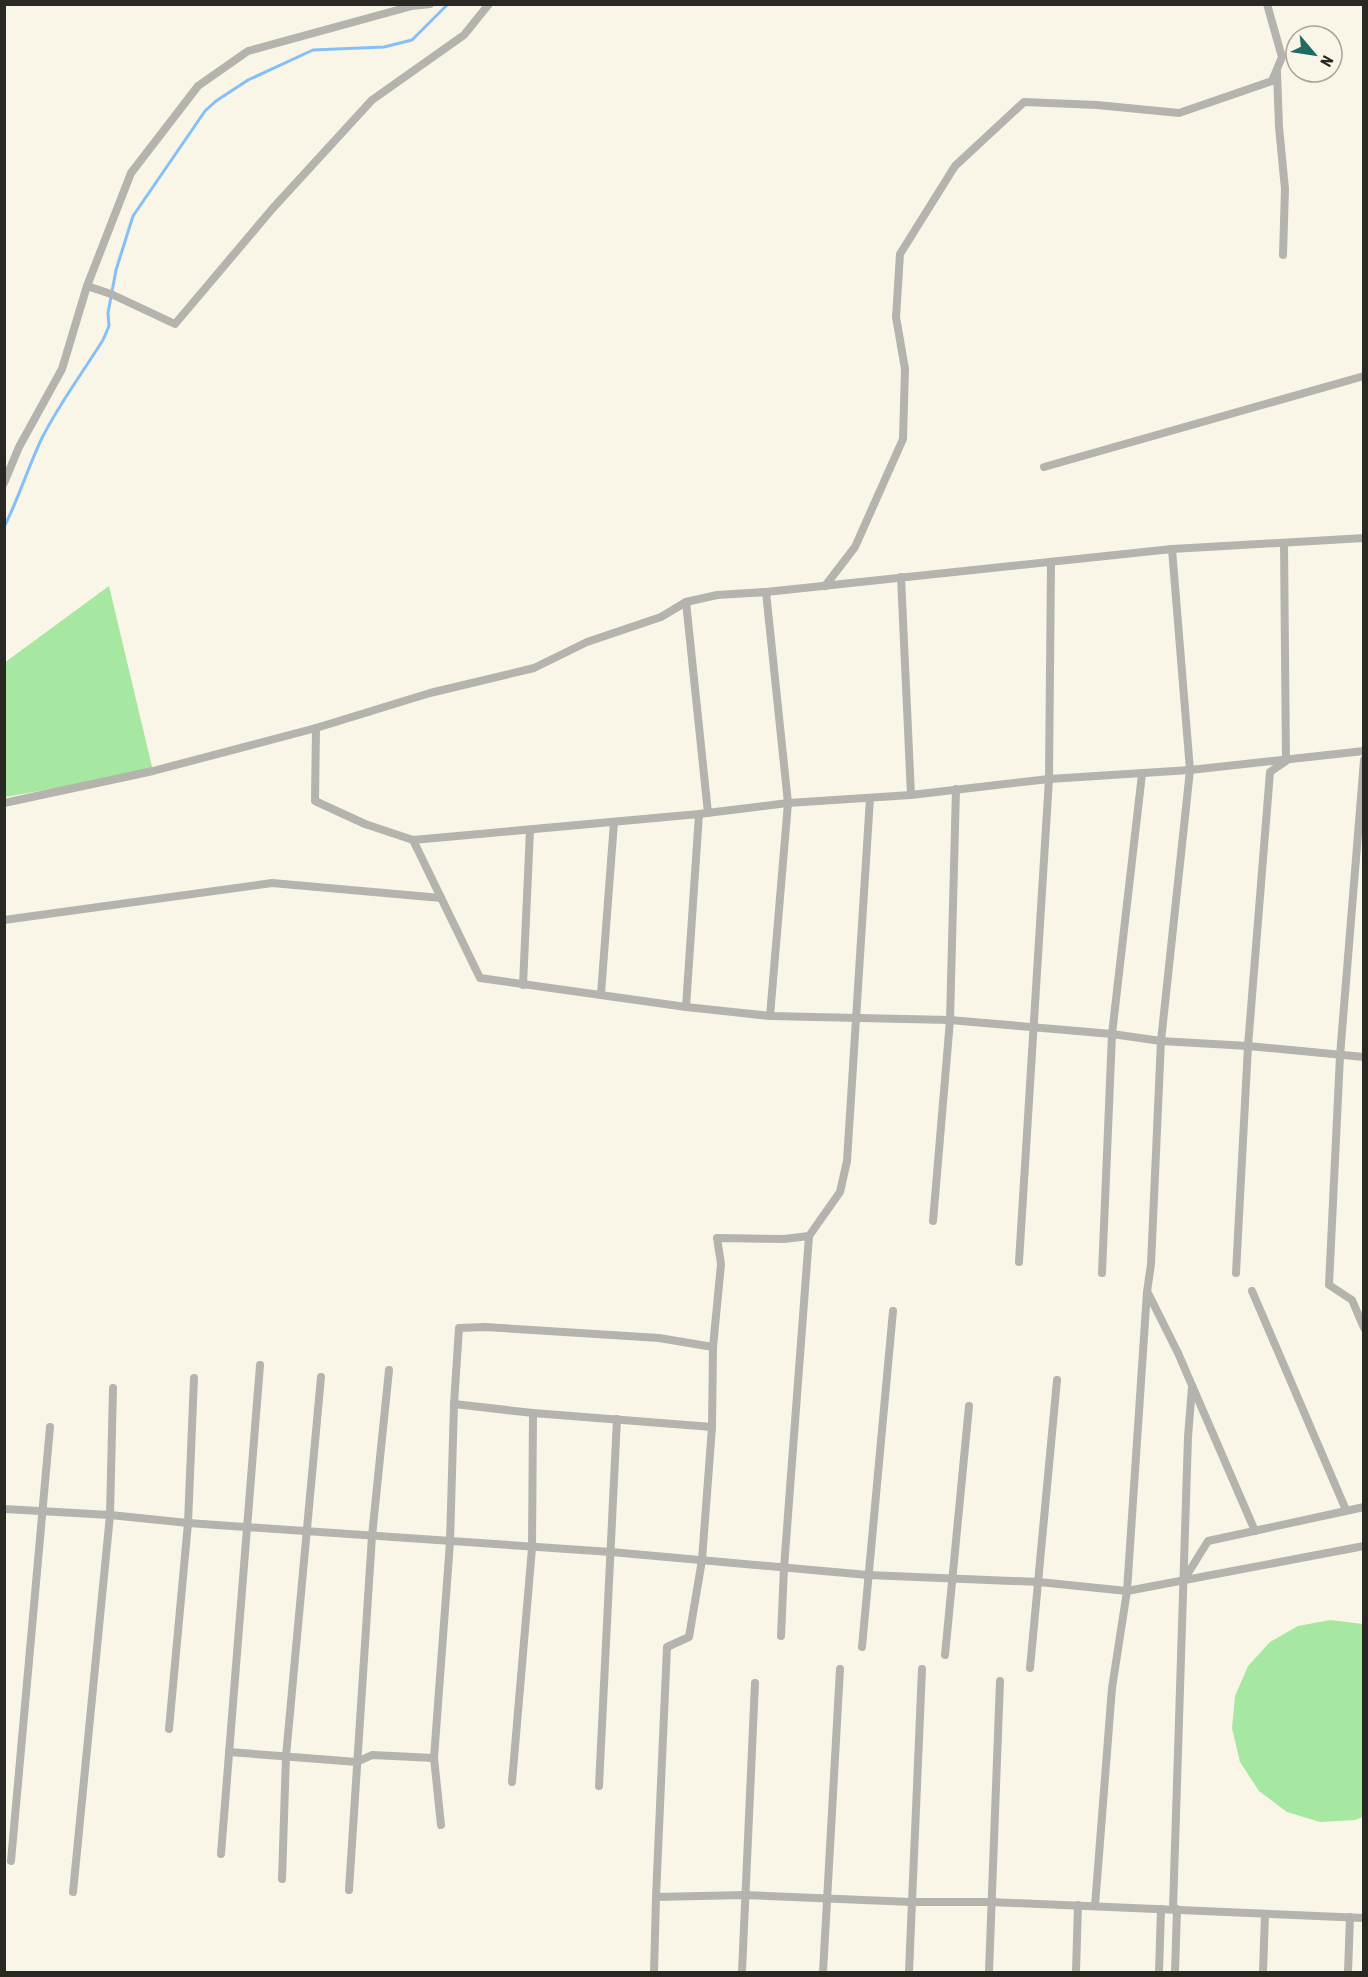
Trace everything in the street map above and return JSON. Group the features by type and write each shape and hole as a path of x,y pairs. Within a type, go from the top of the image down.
{"street":[{"path":"4,483 19,447 63,369 87,286 131,173 198,86 248,51 412,6 430,4"},
{"path":"87,286 111,294 174,324 273,208 372,100 464,35 489,4"},
{"path":"825,586 855,547 903,439 905,369 896,317 900,254 955,166 1024,102 1097,105 1179,114 1272,81 1282,57 1267,4"},
{"path":"1277,67 1279,127 1285,189 1283,255"},
{"path":"1044,467 1364,376"},
{"path":"4,803 153,771 316,728 430,693 534,668 587,642 661,617 686,602 717,595 766,592 1172,549 1364,538"},
{"path":"1284,543 1286,761"},
{"path":"1095,1906 1112,1688 1127,1591 1147,1292 1151,1264 1161,1041 1190,770 1172,549"},
{"path":"1019,1262 1049,779 1052,562"},
{"path":"901,577 911,795"},
{"path":"766,592 788,803 770,1016"},
{"path":"686,602 704,814 686,1007"},
{"path":"316,728 315,801 364,824 413,840 704,814 788,803 911,795 1049,779 1190,770 1364,751"},
{"path":"1364,760 1340,1056 1329,1286 1352,1300 1364,1328"},
{"path":"1236,1273 1248,1046 1270,772 1286,761"},
{"path":"1102,1272 1112,1034 1142,774"},
{"path":"933,1221 950,1020 956,789"},
{"path":"781,1636 809,1236 840,1192 847,1161 870,798"},
{"path":"602,994 614,822"},
{"path":"523,985 530,830"},
{"path":"413,840 480,978 686,1007 770,1016 950,1020 1112,1034 1161,1041 1248,1046 1364,1057"},
{"path":"4,920 273,883 441,898"},
{"path":"654,1972 667,1647 688,1637 702,1560 712,1427 713,1347 720,1264 717,1238 784,1239 809,1236"},
{"path":"1252,1290 1347,1510"},
{"path":"1147,1292 1256,1531"},
{"path":"862,1647 893,1311"},
{"path":"441,1826 434,1758 450,1542 454,1404 459,1328 485,1327 659,1338 713,1347"},
{"path":"221,1854 260,1365"},
{"path":"349,1890 372,1536 389,1370"},
{"path":"282,1879 286,1756 321,1377"},
{"path":"169,1729 188,1523 194,1378"},
{"path":"1030,1668 1057,1380"},
{"path":"1175,1972 1188,1437 1192,1387"},
{"path":"73,1893 110,1515 113,1388"},
{"path":"454,1404 533,1413 712,1427"},
{"path":"945,1654 969,1406"},
{"path":"512,1782 532,1548 533,1413"},
{"path":"599,1786 617,1419"},
{"path":"11,1861 50,1427"},
{"path":"1184,1579 1208,1541 1364,1507"},
{"path":"4,1509 610,1552 868,1575 1039,1582 1127,1591 1364,1546"},
{"path":"823,1972 840,1669"},
{"path":"909,1972 922,1669"},
{"path":"989,1972 1000,1681"},
{"path":"742,1972 755,1683"},
{"path":"229,1752 357,1762 372,1755 434,1758"},
{"path":"656,1897 745,1895 911,1902 990,1902 1364,1918"},
{"path":"1076,1972 1078,1905"},
{"path":"1159,1972 1161,1909"},
{"path":"1263,1972 1265,1914"},
{"path":"1348,1972 1350,1917"}],"green space":[{"path":"109,586 153,771 5,797 4,663"},
{"path":"1330,1620 1363,1624 1363,1817 1355,1820 1320,1822 1287,1812 1259,1791 1240,1762 1232,1728 1235,1696 1248,1666 1270,1642 1298,1626"}],"waterway":[{"path":"4,527 42,438 63,400 103,340 109,326 108,313 116,270 133,216 205,111 248,80 313,50 384,47 412,40 448,4"}]}
